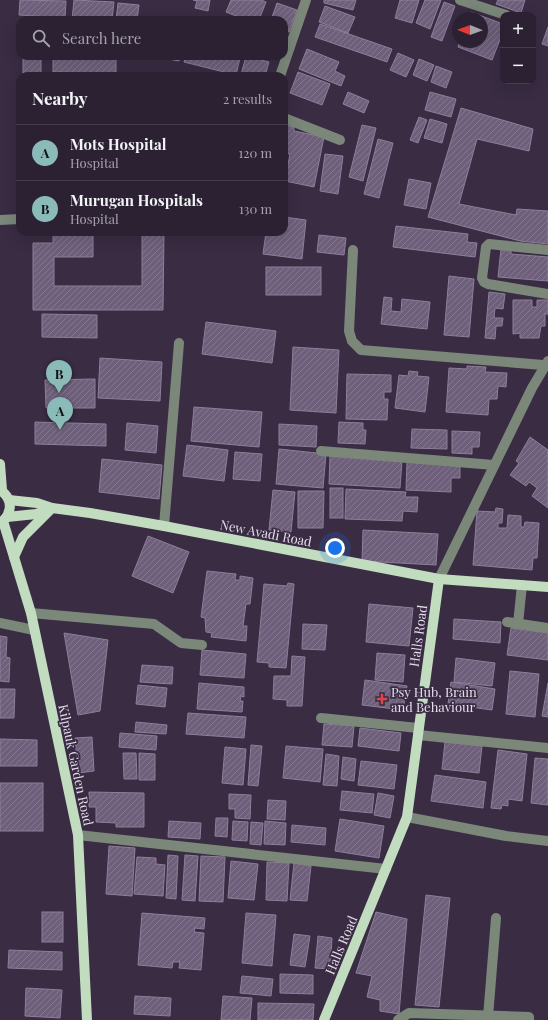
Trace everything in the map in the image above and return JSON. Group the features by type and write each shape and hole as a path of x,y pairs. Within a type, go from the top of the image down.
{"main road":[{"path":"0,464 1,490 9,500"},
{"name":"New Avadi Road","path":"9,500 37,503 52,508 164,526 439,579 548,587"},
{"name":"Kilpauk Garden Road","path":"9,500 10,511 4,521 31,613 78,835 87,1020"},
{"name":"New Avadi Road","path":"4,521 36,514 52,508"},
{"path":"14,557 23,537 52,508"},
{"name":"Halls Road","path":"324,1020 408,817 439,579"}],"street":[{"path":"288,53 306,0"},
{"path":"460,0 500,13"},
{"path":"281,72 285,60"},
{"path":"288,120 340,140"},
{"path":"0,220 16,218"},
{"path":"548,250 489,244 486,247 482,278 484,282 488,284 548,294"},
{"path":"353,250 349,331 352,341 361,350 546,363"},
{"path":"164,526 179,343"},
{"name":"Halls Road","path":"439,579 494,465 546,363"},
{"path":"321,451 494,465"},
{"path":"518,624 522,585"},
{"path":"31,613 154,624 181,643 202,645"},
{"path":"507,622 548,628"},
{"path":"0,623 34,630"},
{"path":"320,718 548,748"},
{"path":"408,817 506,836 548,841"},
{"path":"78,835 386,869"},
{"path":"488,1017 496,918"},
{"path":"398,1020 409,1013 442,1018 529,1017 529,1020"}],"building":[{"path":"20,0 66,1 65,16 19,15"},
{"path":"74,0 114,2 112,16 72,16"},
{"path":"193,0 210,0 208,11 195,8 197,1"},
{"path":"231,0 261,0 266,2 261,16 236,16 226,12"},
{"path":"324,0 356,0 353,10 324,3"},
{"path":"400,0 419,0 412,23 395,18"},
{"path":"425,0 441,0 430,29 416,23"},
{"path":"498,0 525,0 521,12 496,4"},
{"path":"444,2 455,6 442,41 431,37"},
{"path":"118,3 139,5 138,16 116,16"},
{"path":"277,3 297,10 289,32 288,16 272,16"},
{"path":"325,6 355,17 348,33 319,22"},
{"path":"488,18 500,23 500,40 492,60 461,48 488,48"},
{"path":"320,24 392,49 387,62 315,37"},
{"path":"548,27 548,46 542,44"},
{"path":"307,49 339,62 335,71 345,76 341,86 299,69"},
{"path":"398,53 414,60 406,77 390,70"},
{"path":"419,59 434,65 427,81 413,75"},
{"path":"23,60 41,60 41,72 23,72"},
{"path":"53,60 116,60 116,72 53,72"},
{"path":"185,60 240,60 237,72 224,72 184,62"},
{"path":"245,60 261,60 269,62 266,72 242,72"},
{"path":"436,66 452,72 446,88 431,82"},
{"path":"298,72 330,84 322,105 290,93"},
{"path":"348,92 369,101 364,113 343,104"},
{"path":"430,92 456,99 451,117 425,110"},
{"path":"461,108 533,129 529,151 477,139 459,204 516,215 517,209 548,211 548,244 520,241 428,217"},
{"path":"419,117 427,120 418,143 410,140"},
{"path":"430,119 447,124 442,143 424,138"},
{"path":"362,125 376,128 363,181 349,177"},
{"path":"288,126 294,127 294,131 324,137 314,187 288,182 288,165 290,154 288,154"},
{"path":"378,139 393,143 379,198 364,194"},
{"path":"325,154 343,156 338,194 320,191"},
{"path":"409,179 431,183 426,209 404,205"},
{"path":"288,218 306,220 302,259 263,254 265,236 288,236"},
{"path":"396,226 468,234 467,242 477,243 475,257 393,247"},
{"path":"319,235 346,238 344,255 317,252"},
{"path":"53,236 93,236 93,257 54,257 54,286 142,286 142,236 164,236 163,310 33,310 33,243 53,243"},
{"path":"501,249 511,250 511,254 548,257 548,281 498,277"},
{"path":"266,267 321,267 321,295 266,295"},
{"path":"449,276 474,279 469,337 444,335"},
{"path":"489,292 505,294 503,309 495,308 494,318 503,318 502,326 496,326 495,339 485,338"},
{"path":"384,297 392,298 391,311 401,312 402,299 430,302 427,329 381,324"},
{"path":"513,300 532,300 532,307 537,307 537,300 548,300 548,314 545,314 545,326 541,326 539,338 520,338 520,333 513,334"},
{"path":"42,314 97,315 97,338 42,337"},
{"path":"206,322 276,331 272,363 202,354"},
{"path":"293,347 339,350 336,413 290,410"},
{"path":"100,358 162,362 160,401 98,398"},
{"path":"467,366 486,367 485,372 507,373 506,387 498,386 497,399 489,399 488,415 446,412 449,368 467,369"},
{"path":"409,371 418,372 417,376 429,377 425,412 395,408 399,375 408,376"},
{"path":"347,374 391,375 391,392 384,392 384,399 388,399 387,420 346,419"},
{"path":"95,379 95,408 46,408 45,380"},
{"path":"194,407 262,412 259,447 191,441"},
{"path":"35,422 106,424 106,446 35,444"},
{"path":"339,422 363,423 363,430 366,430 365,444 338,443"},
{"path":"127,423 158,426 156,453 125,450"},
{"path":"279,424 317,426 316,447 279,445"},
{"path":"412,429 447,430 447,449 411,448"},
{"path":"452,431 480,432 479,447 472,447 472,454 452,453"},
{"path":"530,437 548,450 548,508 532,496 537,488 529,482 526,486 510,475 519,463 516,461"},
{"path":"187,445 228,450 224,481 183,476"},
{"path":"279,449 326,454 323,488 276,484"},
{"path":"235,452 262,454 260,481 233,479"},
{"path":"330,456 402,460 400,488 329,484"},
{"path":"102,459 162,465 159,499 99,492"},
{"path":"407,462 460,465 460,478 451,478 451,492 406,490"},
{"path":"330,488 343,488 343,518 330,518"},
{"path":"346,489 406,492 405,497 418,497 417,512 403,511 402,521 345,519"},
{"path":"273,490 295,492 291,532 269,530"},
{"path":"298,491 324,491 323,528 298,528"},
{"path":"496,508 503,509 502,523 498,523 498,528 507,528 508,515 521,516 521,527 524,527 525,522 539,523 537,558 533,558 532,570 473,565 477,511 495,512"},
{"path":"363,530 438,534 436,565 362,561"},
{"path":"148,536 189,552 173,593 132,576"},
{"path":"207,571 236,574 235,580 240,580 240,576 253,578 250,604 246,604 243,626 247,626 246,641 211,637 212,633 206,632 205,618 201,617"},
{"path":"288,583 294,584 286,668 269,667 269,663 257,662 264,584 287,586"},
{"path":"369,604 413,608 409,646 366,642"},
{"path":"454,619 501,622 500,643 453,639"},
{"path":"303,624 327,625 325,650 302,649"},
{"path":"511,628 548,633 548,660 507,655"},
{"path":"64,633 108,640 100,711 78,715"},
{"path":"0,636 7,637 6,657 10,658 9,682 0,681"},
{"path":"202,650 246,654 244,678 200,675"},
{"path":"377,653 405,655 403,682 375,680"},
{"path":"292,656 305,657 302,706 287,706 287,700 273,699 274,676 291,676"},
{"path":"456,658 495,663 492,686 454,682"},
{"path":"142,665 173,667 172,684 140,682"},
{"path":"510,671 539,674 535,717 506,714"},
{"path":"365,680 407,686 403,710 362,705"},
{"path":"451,682 495,689 492,710 448,704"},
{"path":"199,683 244,687 244,697 241,696 240,701 243,701 242,712 197,709"},
{"path":"548,683 548,717 542,716"},
{"path":"138,685 167,688 165,707 136,704"},
{"path":"0,689 15,689 14,718 0,718"},
{"path":"188,713 246,717 244,738 186,734"},
{"path":"136,722 167,725 166,734 135,732"},
{"path":"324,724 354,726 352,747 322,745"},
{"path":"360,728 401,733 399,751 358,746"},
{"path":"120,733 157,736 156,750 119,747"},
{"path":"92,737 94,771 78,773 75,738"},
{"path":"0,739 37,740 37,766 0,766"},
{"path":"445,742 482,746 479,773 442,769"},
{"path":"251,745 262,746 258,786 248,785"},
{"path":"286,746 323,749 320,782 283,778"},
{"path":"225,747 246,749 243,785 222,783"},
{"path":"498,750 527,754 522,801 508,799 508,806 502,805 501,809 491,808"},
{"path":"123,753 136,753 137,779 124,779"},
{"path":"139,753 155,754 155,780 139,780"},
{"path":"326,754 339,756 337,786 323,785"},
{"path":"343,757 356,759 354,781 341,779"},
{"path":"535,758 548,759 548,805 531,803"},
{"path":"361,761 397,765 394,789 358,785"},
{"path":"435,775 486,782 483,808 431,801"},
{"path":"0,783 43,783 43,831 0,831"},
{"path":"342,791 374,794 372,813 340,810"},
{"path":"89,792 144,793 144,827 116,827 116,823 96,822 96,807 89,807"},
{"path":"378,793 394,796 390,818 374,815"},
{"path":"229,794 251,795 250,819 235,818 235,809 229,809"},
{"path":"268,800 286,801 285,820 267,819"},
{"path":"216,818 228,818 227,837 215,836"},
{"path":"340,819 384,826 379,858 335,851"},
{"path":"169,821 201,823 200,839 168,837"},
{"path":"233,821 248,822 247,841 232,840"},
{"path":"265,821 286,823 285,845 264,844"},
{"path":"251,822 263,823 261,845 250,844"},
{"path":"292,825 326,828 325,845 291,842"},
{"path":"109,846 135,848 132,896 106,894"},
{"path":"168,855 178,856 176,899 166,898"},
{"path":"185,855 198,856 195,901 182,900"},
{"path":"201,856 225,857 223,902 199,901"},
{"path":"137,857 156,858 156,864 165,865 163,896 134,894"},
{"path":"231,861 258,864 254,900 228,898"},
{"path":"267,862 289,863 287,901 266,900"},
{"path":"294,863 311,866 307,901 290,900"},
{"path":"426,895 450,898 439,1007 415,1005"},
{"path":"42,912 63,912 63,942 42,942"},
{"path":"376,912 407,919 399,1014 380,1011 380,1000 367,997 372,976 356,973"},
{"path":"142,913 205,918 204,929 195,928 194,932 204,933 201,970 179,968 180,962 173,962 172,968 138,965"},
{"path":"246,913 276,915 272,966 242,963"},
{"path":"294,934 310,936 305,967 290,965"},
{"path":"318,936 332,938 330,969 315,968"},
{"path":"9,950 62,952 62,970 8,968"},
{"path":"280,974 313,975 313,994 280,993"},
{"path":"242,976 273,979 271,996 240,993"},
{"path":"26,988 62,990 60,1018 25,1016"},
{"path":"135,996 171,998 170,1016 134,1014"},
{"path":"223,996 252,998 250,1020 221,1020"},
{"path":"258,1003 314,1004 313,1020 258,1020"}],"place":[{"name":"Murugan Hospitals","path":"59,393"},
{"name":"Mots Hospital","path":"60,430"},
{"name":"Psy Hub, Brain and Behaviour","path":"382,699"}]}
